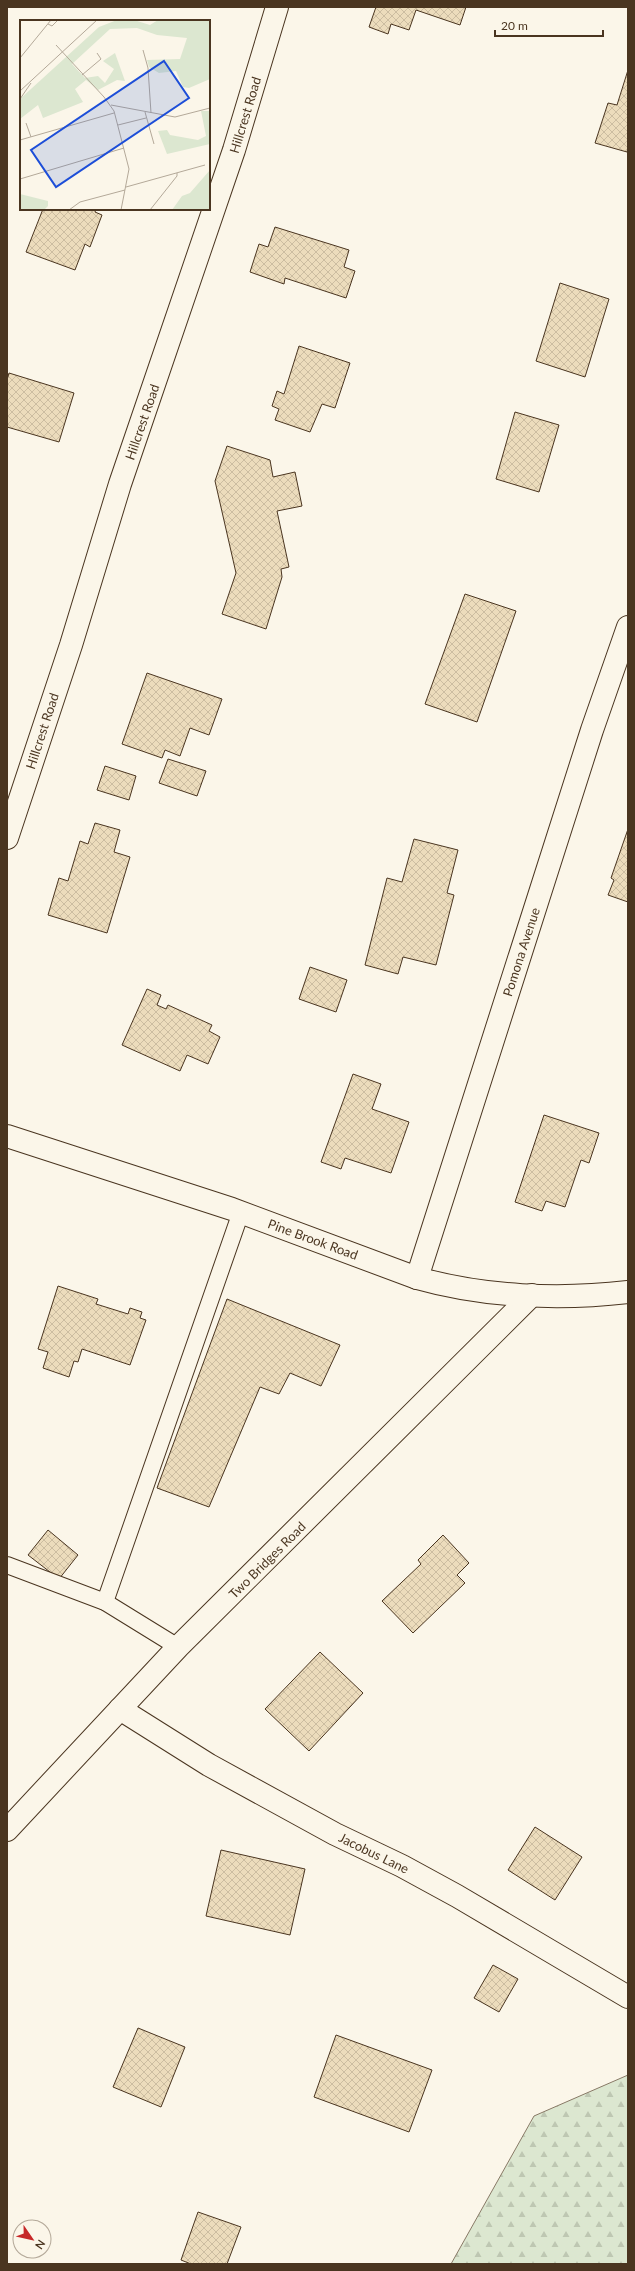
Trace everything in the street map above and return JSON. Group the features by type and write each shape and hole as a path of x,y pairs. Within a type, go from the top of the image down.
{"street":[{"name":"Hillcrest Road","path":"7,838 70,645 120,484 234,150 277,7"},
{"name":"Pomona Avenue","path":"417,1278 592,730 628,627"},
{"name":"Pine Brook Road","path":"7,1136 241,1212 417,1278 441,1285 490,1293 532,1295 628,1292"},
{"name":"Two Bridges Road","path":"7,1829 178,1647 532,1295"},
{"name":"Jacobus Lane","path":"120,1709 209,1765 335,1834 409,1870 628,1997"}],"lane":[{"path":"105,1602 241,1212"},
{"path":"7,1565 105,1602 178,1647"}],"green space":[{"path":"628,2075 628,2264 451,2264 534,2116"}],"building":[{"path":"376,7 466,7 460,25 416,10 409,30 391,24 388,34 369,27"},
{"path":"628,70 627,152 595,143 608,103 617,105"},
{"path":"43,210 96,210 95,212 102,215 90,247 85,244 75,270 26,252"},
{"path":"275,227 349,250 344,267 355,271 346,298 285,278 284,284 250,272 259,244 268,247"},
{"path":"560,283 609,299 585,377 536,361"},
{"path":"299,346 350,363 335,408 322,404 310,432 275,420 279,409 272,406 277,391 284,394"},
{"path":"9,373 74,393 59,442 7,427 7,380"},
{"path":"515,412 559,425 539,492 496,479"},
{"path":"227,446 270,460 273,477 295,472 302,506 277,511 289,567 281,569 282,577 266,629 222,614 236,573 215,481"},
{"path":"465,594 516,611 477,722 425,704"},
{"path":"147,673 222,699 209,735 190,728 180,756 165,750 162,758 122,744"},
{"path":"168,759 206,771 197,796 159,783"},
{"path":"105,766 136,776 129,800 97,790"},
{"path":"95,823 120,830 114,852 130,857 107,933 48,915 59,878 68,881 80,841 88,844"},
{"path":"628,829 628,902 608,895 614,880 611,878"},
{"path":"414,839 458,850 447,893 454,895 436,965 403,957 398,974 365,965 387,878 402,882"},
{"path":"310,967 347,980 336,1012 299,999"},
{"path":"147,989 161,995 157,1005 166,1009 168,1005 212,1025 209,1031 220,1037 208,1064 187,1055 180,1071 122,1045"},
{"path":"353,1074 381,1084 372,1109 409,1122 391,1173 345,1158 341,1169 321,1162"},
{"path":"544,1115 599,1133 589,1163 581,1160 565,1207 546,1201 542,1211 515,1202"},
{"path":"58,1286 98,1299 96,1304 128,1314 130,1308 142,1312 140,1318 146,1320 130,1365 82,1349 78,1362 74,1361 69,1377 43,1368 48,1352 38,1349"},
{"path":"227,1299 340,1345 321,1386 290,1373 279,1394 260,1387 209,1507 157,1488"},
{"path":"48,1530 78,1555 59,1579 28,1555"},
{"path":"443,1535 469,1563 457,1575 465,1583 413,1633 382,1601 421,1564 418,1560"},
{"path":"320,1652 363,1693 309,1751 265,1709"},
{"path":"535,1827 582,1857 555,1900 508,1870"},
{"path":"221,1850 305,1869 290,1935 206,1916"},
{"path":"493,1965 518,1979 499,2012 474,1998"},
{"path":"138,2028 185,2047 161,2107 113,2087"},
{"path":"336,2035 432,2070 409,2132 314,2097"},
{"path":"198,2212 241,2227 227,2264 191,2264 181,2260"}]}
